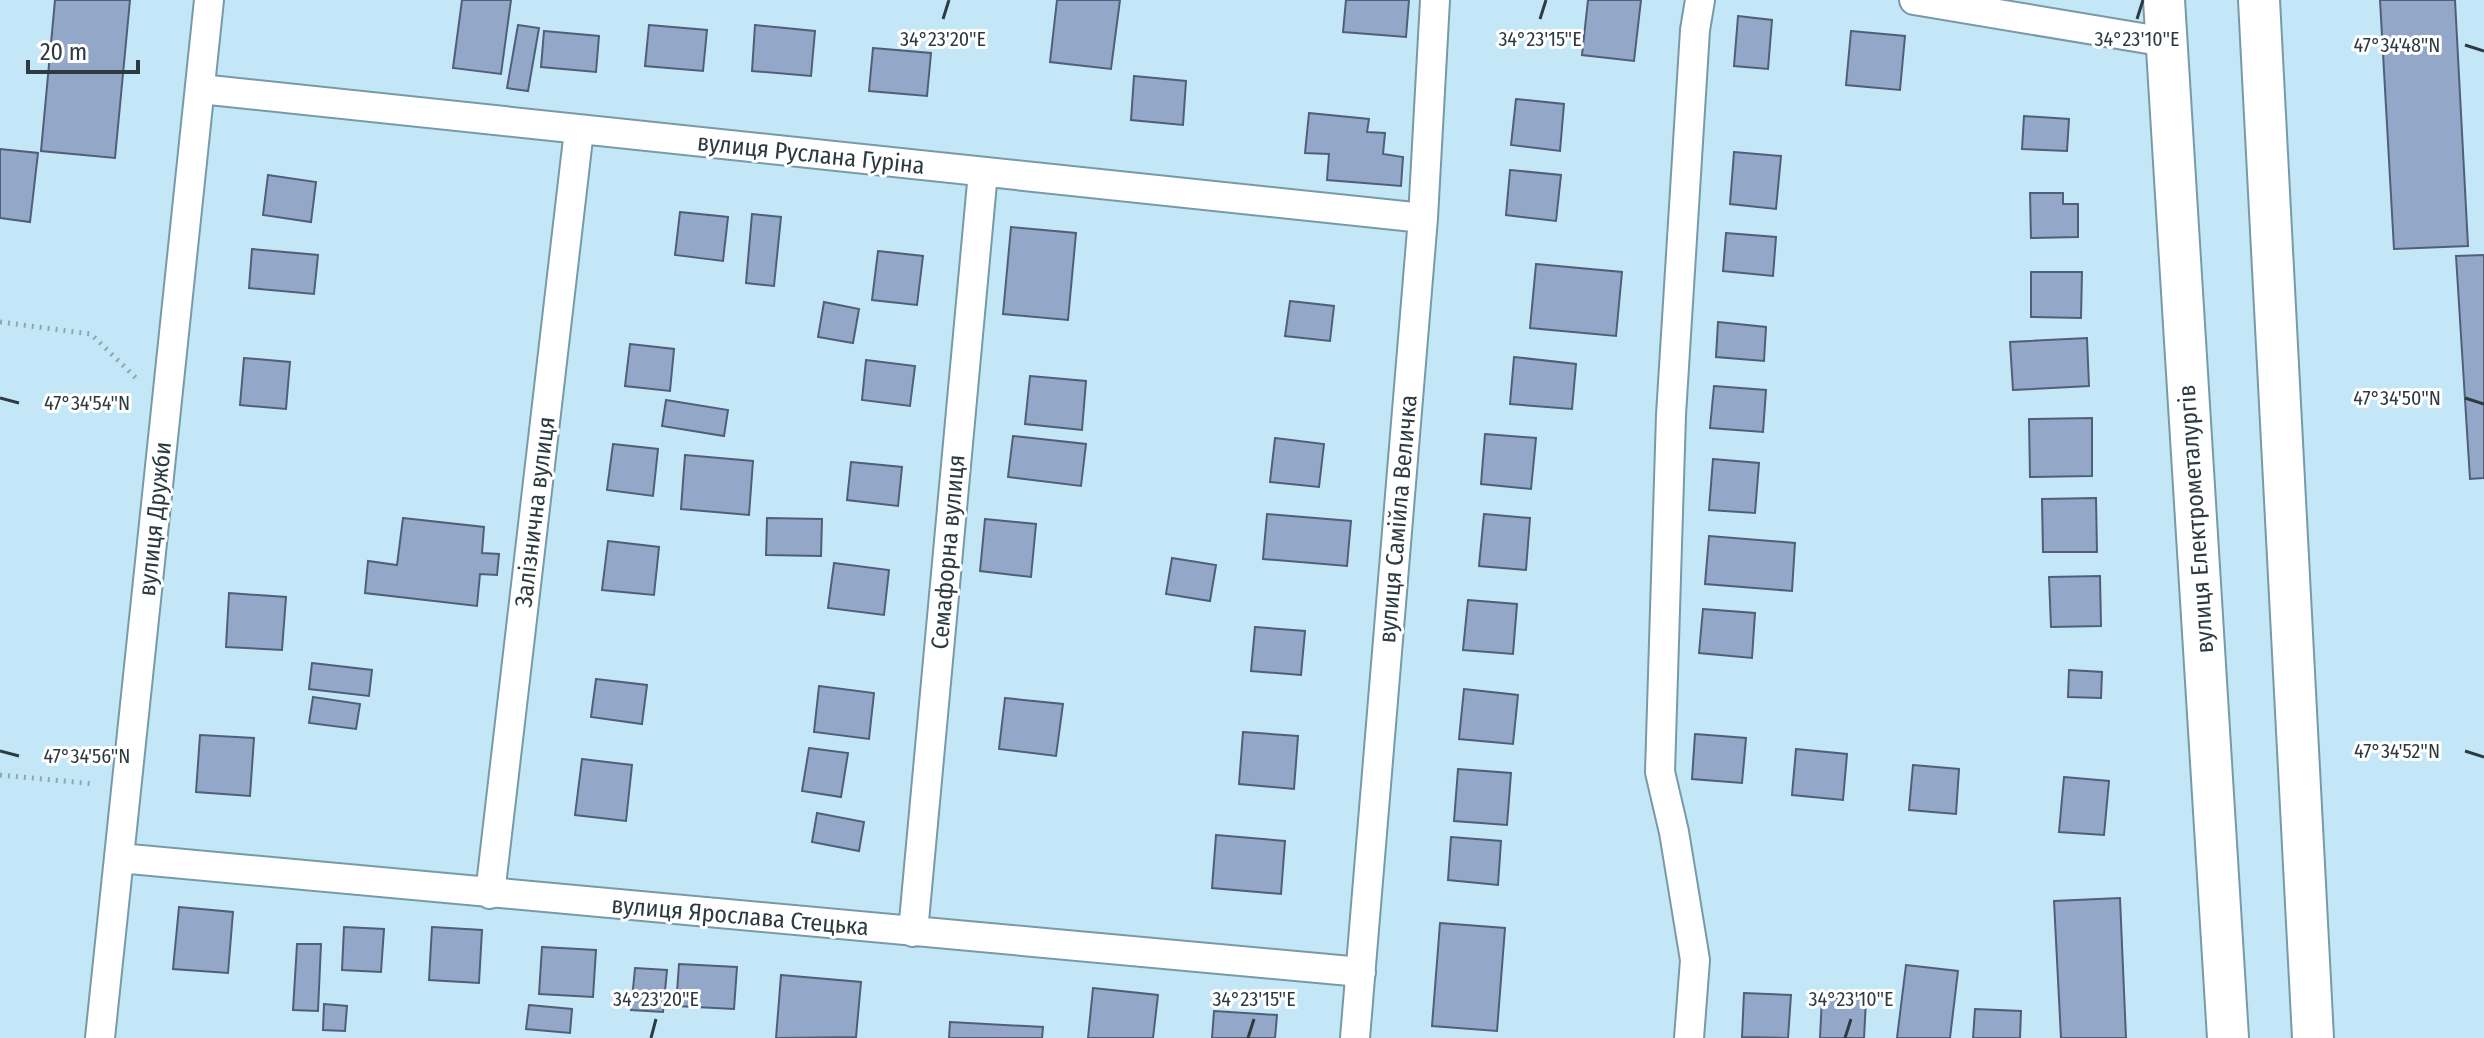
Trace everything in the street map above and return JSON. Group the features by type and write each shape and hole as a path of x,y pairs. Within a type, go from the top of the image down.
{"main road":[{"name":"вулиця Електрометалургів","path":"2164,0 2228,1038"},
{"path":"2259,0 2313,1038"}],"street":[{"name":"вулиця Дружби","path":"100,1038 209,0"},
{"name":"вулиця Самійла Величка","path":"1355,1038 1423,218 1435,0"},
{"path":"1689,1038 1695,960 1674,832 1660,772 1672,400 1695,30 1700,0"},
{"path":"1914,0 2166,42"},
{"name":"вулиця Руслана Гуріна","path":"200,89 1423,218"},
{"name":"Залізнична вулиця","path":"490,894 579,130"},
{"name":"Семафорна вулиця","path":"913,932 983,172"},
{"name":"вулиця Ярослава Стецька","path":"119,858 1361,972"}],"path":[{"path":"0,322 91,334 137,379"},
{"path":"0,775 95,784 97,769"}],"building":[{"path":"55,0 130,0 115,158 41,151"},
{"path":"462,0 511,0 501,74 453,68"},
{"path":"1057,0 1120,0 1111,69 1050,62"},
{"path":"1346,0 1409,0 1406,37 1343,32"},
{"path":"1588,0 1641,0 1634,61 1582,55"},
{"path":"2380,0 2455,0 2468,246 2394,249"},
{"path":"1738,16 1772,20 1768,69 1734,66"},
{"path":"518,25 539,28 528,91 507,88"},
{"path":"649,25 707,30 703,71 645,66"},
{"path":"755,25 815,31 811,76 752,71"},
{"path":"544,31 599,36 596,72 541,67"},
{"path":"1851,31 1905,36 1900,90 1846,85"},
{"path":"873,48 931,53 927,96 869,91"},
{"path":"1134,76 1186,81 1183,125 1131,120"},
{"path":"1516,99 1564,104 1560,151 1511,145"},
{"path":"1309,113 1369,119 1367,132 1385,133 1383,154 1403,157 1401,186 1327,180 1329,154 1305,153"},
{"path":"2024,116 2069,119 2067,151 2022,149"},
{"path":"0,149 38,153 30,222 0,218"},
{"path":"1734,152 1781,156 1776,209 1730,204"},
{"path":"1510,170 1561,175 1556,221 1506,215"},
{"path":"268,175 316,182 311,222 263,215"},
{"path":"2030,193 2063,193 2063,204 2078,204 2078,237 2031,238"},
{"path":"680,212 728,217 723,261 675,255"},
{"path":"752,214 781,217 774,286 746,283"},
{"path":"1011,227 1076,233 1068,320 1003,314"},
{"path":"1726,233 1776,237 1773,276 1723,271"},
{"path":"252,249 318,255 314,294 249,288"},
{"path":"878,251 923,256 917,305 872,300"},
{"path":"2484,255 2484,478 2470,479 2456,256"},
{"path":"1536,264 1622,272 1616,336 1530,328"},
{"path":"2031,272 2082,272 2081,318 2031,317"},
{"path":"1290,301 1334,306 1330,341 1285,336"},
{"path":"824,302 859,309 853,343 818,337"},
{"path":"1718,322 1766,327 1764,361 1716,357"},
{"path":"2087,338 2089,386 2013,390 2010,342"},
{"path":"630,344 674,349 670,391 625,386"},
{"path":"1514,357 1576,364 1572,409 1510,404"},
{"path":"244,358 290,362 286,409 240,405"},
{"path":"866,360 915,366 910,406 862,400"},
{"path":"1030,376 1086,381 1082,430 1025,424"},
{"path":"1714,386 1766,390 1763,432 1710,428"},
{"path":"666,400 728,410 724,436 662,426"},
{"path":"2092,418 2092,476 2030,477 2029,419"},
{"path":"1485,434 1536,438 1531,489 1481,484"},
{"path":"1013,436 1086,444 1081,486 1008,477"},
{"path":"1275,438 1324,444 1319,487 1270,482"},
{"path":"613,444 658,449 653,496 607,490"},
{"path":"685,455 753,461 749,515 681,509"},
{"path":"1713,459 1759,463 1755,513 1709,510"},
{"path":"851,462 902,467 898,506 847,500"},
{"path":"2096,498 2097,552 2043,552 2042,499"},
{"path":"1267,514 1351,521 1347,566 1263,559"},
{"path":"1484,514 1530,518 1526,570 1479,566"},
{"path":"403,518 484,527 482,553 499,554 497,575 480,574 477,606 365,593 368,561 397,565"},
{"path":"767,518 822,519 821,556 766,555"},
{"path":"985,519 1036,524 1031,577 980,571"},
{"path":"1709,536 1795,543 1792,591 1705,584"},
{"path":"608,541 659,547 654,595 602,590"},
{"path":"1172,558 1216,565 1210,601 1166,594"},
{"path":"834,563 889,570 884,615 828,608"},
{"path":"2100,576 2101,626 2051,627 2049,577"},
{"path":"229,593 286,597 282,650 226,647"},
{"path":"1468,600 1517,604 1513,654 1463,650"},
{"path":"1703,609 1755,613 1752,658 1699,653"},
{"path":"1255,627 1305,631 1301,675 1251,671"},
{"path":"312,663 372,670 369,696 309,689"},
{"path":"2069,670 2102,672 2101,698 2068,697"},
{"path":"596,679 647,685 642,724 591,717"},
{"path":"819,686 874,693 869,739 814,732"},
{"path":"1464,689 1518,695 1513,744 1459,739"},
{"path":"313,697 360,704 356,729 309,723"},
{"path":"1005,698 1063,704 1056,756 999,749"},
{"path":"1243,732 1298,736 1294,789 1239,784"},
{"path":"1695,734 1746,738 1742,783 1692,779"},
{"path":"200,735 254,738 250,796 196,792"},
{"path":"809,748 848,753 841,797 802,791"},
{"path":"1796,749 1847,754 1843,800 1792,795"},
{"path":"582,759 632,765 626,821 575,815"},
{"path":"1913,765 1959,769 1956,814 1909,810"},
{"path":"1458,769 1511,773 1507,825 1454,821"},
{"path":"2064,777 2109,781 2104,835 2059,832"},
{"path":"817,813 864,822 859,851 812,842"},
{"path":"1216,835 1285,841 1281,894 1212,888"},
{"path":"1451,837 1501,841 1498,885 1448,880"},
{"path":"2120,898 2126,1038 2061,1038 2054,901"},
{"path":"179,907 233,912 228,973 173,969"},
{"path":"1440,923 1505,928 1497,1031 1432,1026"},
{"path":"344,927 384,929 381,972 342,970"},
{"path":"432,927 482,930 479,983 429,980"},
{"path":"297,944 321,944 318,1011 293,1010"},
{"path":"542,947 596,950 593,997 539,994"},
{"path":"679,964 737,967 734,1009 676,1006"},
{"path":"1906,965 1958,971 1950,1038 1897,1038"},
{"path":"635,968 667,970 663,1012 631,1010"},
{"path":"781,975 861,982 856,1037 776,1038"},
{"path":"1093,988 1158,995 1153,1038 1088,1038"},
{"path":"1744,993 1791,995 1788,1038 1742,1037"},
{"path":"1822,997 1866,1000 1864,1038 1820,1038"},
{"path":"324,1004 347,1006 345,1031 323,1030"},
{"path":"529,1005 572,1009 570,1033 526,1029"},
{"path":"1975,1009 2021,1011 2020,1038 1973,1038"},
{"path":"1214,1011 1277,1015 1275,1038 1212,1038"},
{"path":"950,1022 1043,1027 1042,1038 949,1038"}]}
